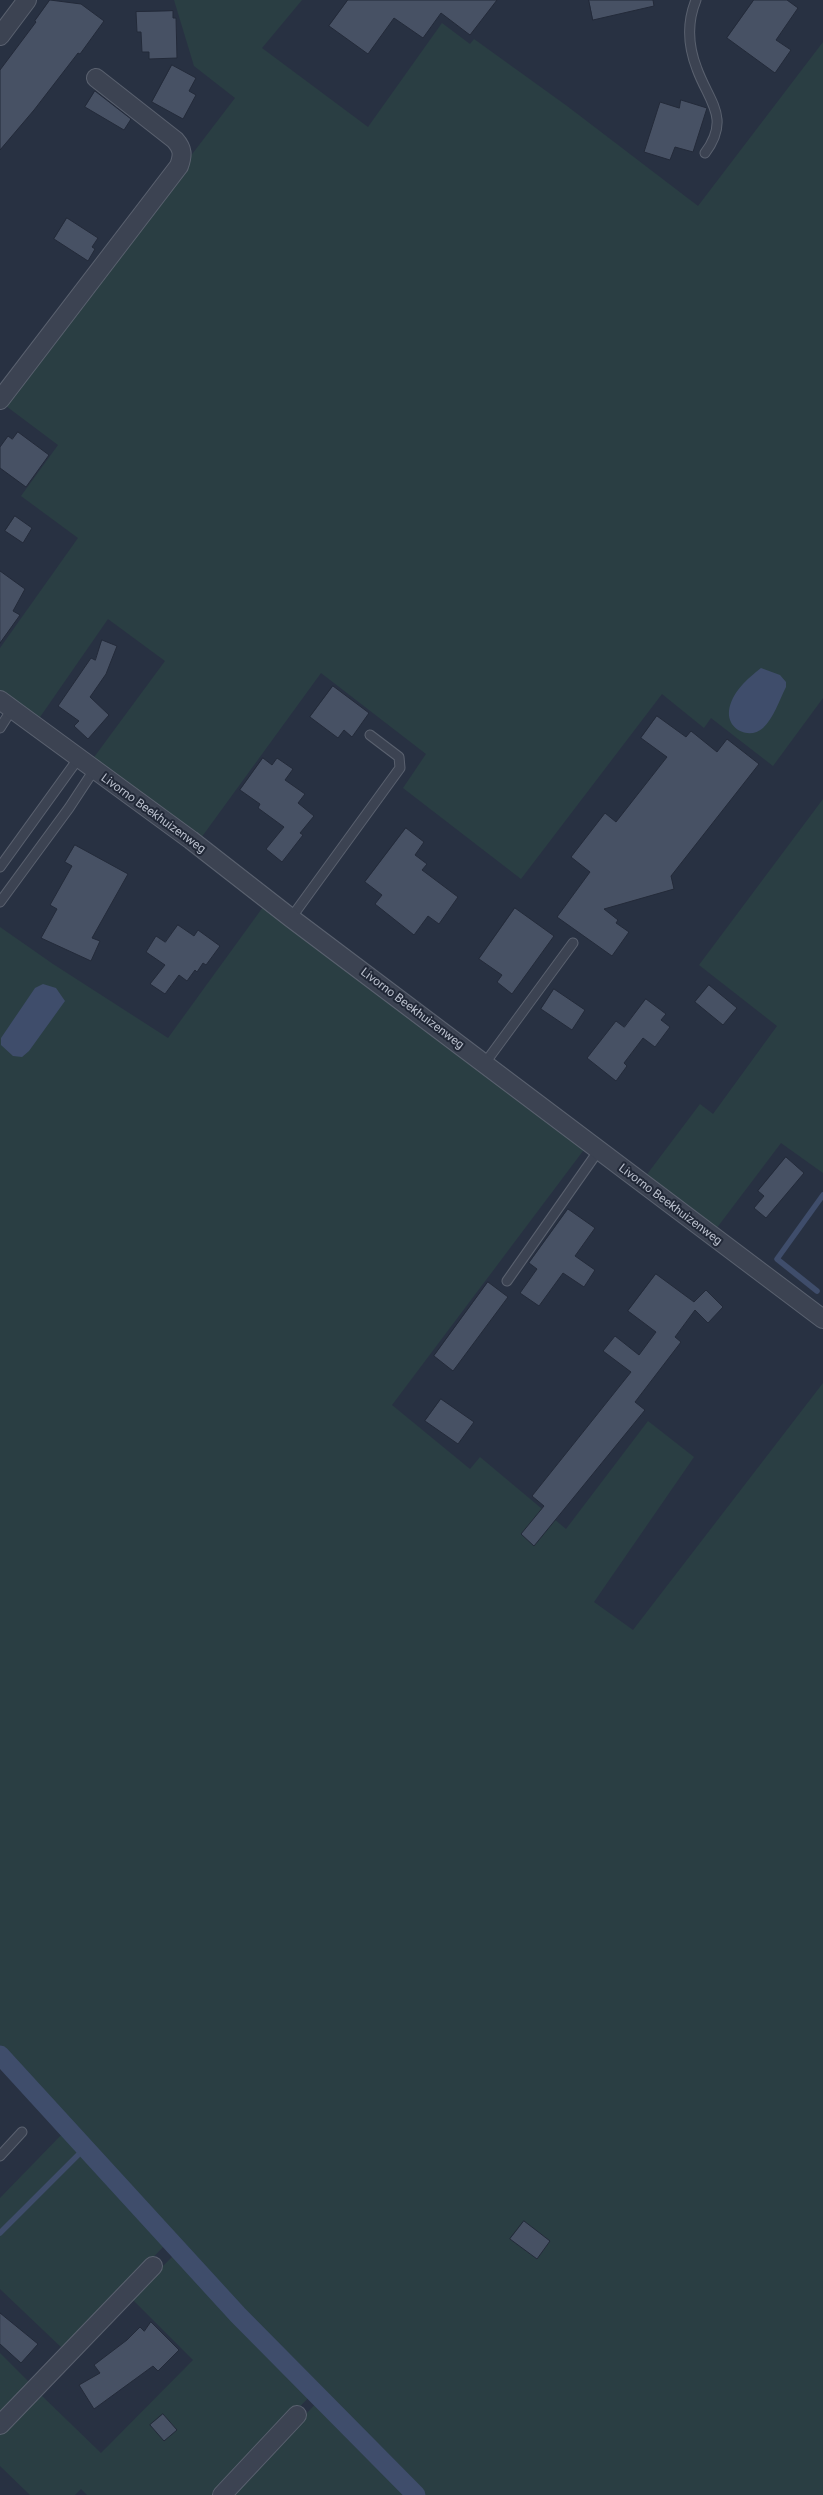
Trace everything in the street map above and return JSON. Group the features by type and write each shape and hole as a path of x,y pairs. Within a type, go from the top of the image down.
{"street":[{"path":"0,36 27,0"},
{"path":"0,400 179,166 183,156 181,146 175,140 96,78"},
{"name":"Livorno Beekhuizenweg","path":"6,705 78,759 192,840 291,918 823,1319"},
{"path":"0,2425 153,2266"},
{"path":"222,2495 297,2415"}],"lane":[{"path":"696,0 690,20 691,49 697,69 717,114 717,129 705,153"},
{"path":"0,728 6,705"},
{"path":"291,918 400,768 399,757 370,735"},
{"path":"0,867 78,759"},
{"path":"0,902 69,808 94,770"},
{"path":"485,1063 573,943"},
{"path":"508,1281 599,1150"},
{"path":"0,2156 22,2132"}],"green space":[{"path":"174,0 302,0 262,48 368,127 442,23 470,44 474,39 567,106 698,206 823,42 823,698 773,766 711,718 704,728 662,694 521,879 403,788 426,754 321,673 201,838 92,760 165,661 108,619 38,720 0,692 0,648 78,538 21,496 58,445 2,403 235,98 194,66"},
{"path":"823,799 823,1173 781,1143 716,1229 645,1177 700,1104 713,1114 777,1026 699,965"},
{"path":"263,907 586,1147 392,1405 470,1469 480,1457 566,1529 648,1421 694,1457 594,1602 633,1630 823,1383 823,2495 424,2495 171,2233 0,2045 0,927 53,964 168,1038"},
{"path":"68,2128 170,2240 63,2349 0,2289 0,2198"},
{"path":"179,2250 238,2315 314,2392 214,2495 87,2495 81,2489 75,2495 30,2495 0,2466 0,2434 40,2394 101,2453 193,2360 131,2298"},
{"path":"0,2353 32,2385 0,2417"},
{"path":"321,2398 416,2495 230,2495"}],"water":[{"path":"761,668 780,675 786,682 786,687 767,724 758,731 746,733 735,728 729,718 730,704 741,686"},
{"path":"43,984 56,988 65,1001 29,1051 22,1057 13,1056 1,1045 1,1038 35,988"}],"building":[{"path":"50,0 81,4 104,21 80,54 78,53 34,110 0,150 0,70 36,22 35,21"},
{"path":"348,0 497,0 470,35 441,13 423,38 394,18 368,54 329,26"},
{"path":"589,0 653,0 654,6 593,20"},
{"path":"754,0 787,0 798,8 776,40 791,50 775,73 727,38"},
{"path":"173,11 173,18 176,18 177,58 149,59 149,52 142,52 141,32 137,32 136,12"},
{"path":"172,65 196,78 189,91 196,95 183,119 152,102"},
{"path":"95,91 131,119 124,130 85,107"},
{"path":"681,100 707,108 693,152 675,147 670,160 644,152 660,102 679,108"},
{"path":"67,218 98,238 92,247 95,249 88,261 54,239"},
{"path":"18,432 49,455 26,487 0,468 0,447 8,436 12,439"},
{"path":"15,516 32,528 23,543 5,531"},
{"path":"0,571 25,589 13,611 20,615 0,643"},
{"path":"102,640 117,646 106,674 90,697 109,715 88,739 74,726 79,721 58,706 91,658 95,660"},
{"path":"333,686 369,713 352,737 344,730 338,738 310,717"},
{"path":"657,716 686,737 691,731 717,752 727,739 759,764 671,876 674,889 604,909 618,920 616,923 629,932 612,956 557,917 590,872 571,857 605,813 616,822 667,757 641,738"},
{"path":"263,758 272,765 277,758 293,769 285,780 305,794 298,803 314,816 300,833 303,835 282,862 266,849 284,827 258,808 260,804 240,790"},
{"path":"406,828 424,842 415,855 427,864 422,870 458,897 439,924 428,916 414,935 375,904 382,895 365,882"},
{"path":"75,845 128,874 92,938 100,941 91,961 41,938 57,909 50,905 72,866 65,862"},
{"path":"515,908 554,936 512,994 497,982 502,975 479,959"},
{"path":"178,925 194,936 198,930 220,946 206,965 203,963 197,972 195,970 187,981 179,975 165,994 150,984 165,965 146,952 156,936 165,942"},
{"path":"709,985 737,1008 723,1025 695,1002"},
{"path":"554,989 585,1010 572,1030 541,1009"},
{"path":"646,999 666,1014 661,1020 670,1027 655,1047 643,1038 624,1063 627,1066 616,1081 587,1058 616,1021 624,1027"},
{"path":"786,1157 804,1173 766,1218 754,1208 764,1196 758,1191"},
{"path":"568,1209 595,1228 575,1256 595,1270 584,1287 563,1273 539,1306 520,1293 537,1269 529,1263"},
{"path":"656,1274 694,1302 706,1290 723,1307 708,1323 695,1310 675,1337 681,1342 635,1402 645,1410 534,1546 521,1534 544,1506 532,1496 631,1372 603,1351 615,1336 639,1355 656,1332 628,1311"},
{"path":"488,1282 508,1297 453,1371 434,1356"},
{"path":"441,1399 474,1422 458,1444 425,1421"},
{"path":"524,2221 550,2241 537,2259 510,2239"},
{"path":"0,2313 38,2344 21,2363 0,2344"},
{"path":"151,2322 179,2350 158,2371 153,2366 94,2409 79,2385 100,2373 94,2365 127,2340 140,2327 144,2331"},
{"path":"163,2414 177,2430 164,2441 150,2425"}],"waterway":[{"path":"817,1291 777,1259 823,1195"},
{"path":"0,2055 238,2315 416,2495"},
{"path":"0,2233 86,2147"}]}
